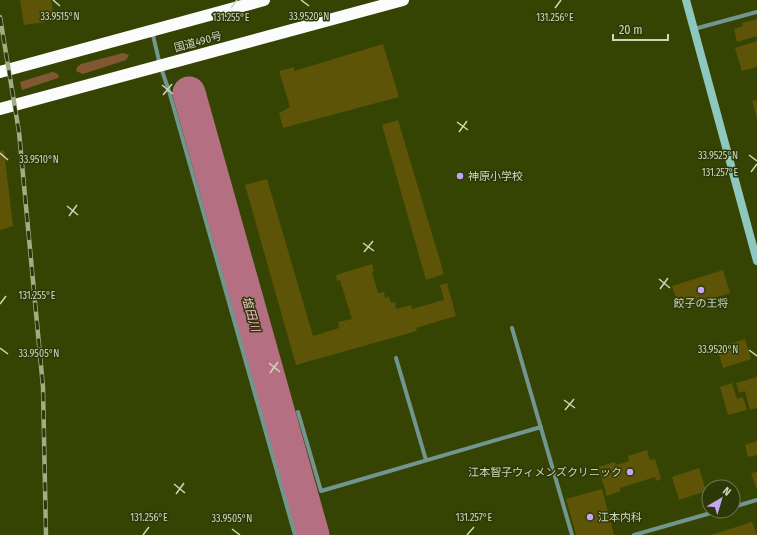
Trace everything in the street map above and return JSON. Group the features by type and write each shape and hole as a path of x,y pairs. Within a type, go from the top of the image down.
{"highway":[{"name":"国道490号","path":"0,72 264,0"},
{"name":"国道490号","path":"0,109 403,0"}],"street":[{"path":"686,0 753,234 757,261"},
{"path":"694,29 757,12"},
{"path":"152,31 160,65 169,91 295,535"},
{"path":"512,328 572,535"},
{"path":"396,358 426,460"},
{"path":"298,412 321,491 541,427"},
{"path":"741,505 757,500"},
{"path":"634,535 701,516"}],"shaded area":[{"path":"123,53 129,55 126,60 83,74 76,71 77,67 81,64"},
{"path":"52,72 59,76 58,78 22,90 20,82"}],"building":[{"path":"20,0 51,0 54,17 46,18 46,22 24,25"},
{"path":"757,19 757,36 737,42 734,29 743,26 742,23"},
{"path":"757,41 757,67 742,71 735,48"},
{"path":"383,44 399,97 283,128 279,113 290,107 279,71 294,67 294,71"},
{"path":"757,100 757,118 752,101"},
{"path":"398,120 444,274 426,280 382,125"},
{"path":"4,150 13,226 0,230 0,151"},
{"path":"267,179 313,336 339,328 338,322 352,319 340,280 337,281 336,275 372,264 374,271 372,272 378,293 384,292 385,298 389,297 391,303 395,302 396,309 411,305 412,309 444,300 440,285 447,283 456,316 416,328 417,331 296,365 245,185"},
{"name":"餃子の王将","path":"723,270 730,293 680,309 672,286"},
{"path":"745,339 751,359 723,368 717,348"},
{"path":"757,377 757,408 750,410 745,391 739,393 736,383"},
{"path":"732,383 737,399 743,397 747,410 728,415 720,387"},
{"path":"757,441 757,455 748,457 745,445"},
{"name":"江本智子ウィメンズクリニック","path":"647,450 650,460 655,459 661,479 656,481 655,477 620,488 621,491 607,496 598,467 615,462 616,465 629,461 628,456"},
{"path":"699,468 702,479 701,479 701,493 679,500 672,477"},
{"path":"757,472 757,490 751,473"},
{"name":"江本内科","path":"602,489 614,535 576,535 566,499"},
{"path":"752,522 757,535 711,535"}],"waterway":[{"name":"塩田川","path":"189,93 313,535"}],"railway":[{"path":"0,17 19,132 43,387 46,535"}],"place":[{"name":"神原小学校","path":"460,176"},
{"name":"餃子の王将","path":"701,290"},
{"name":"江本智子ウィメンズクリニック","path":"630,472"},
{"name":"江本内科","path":"590,517"}]}
